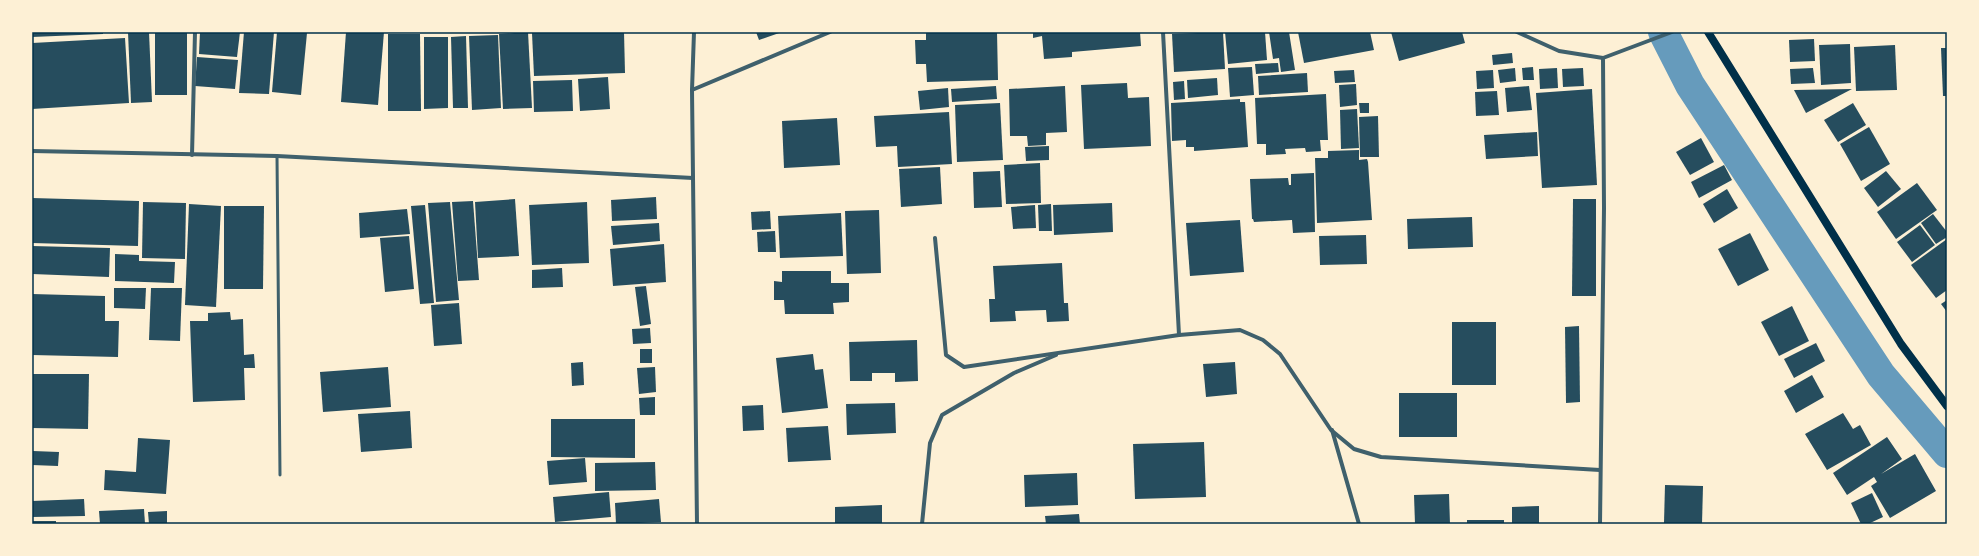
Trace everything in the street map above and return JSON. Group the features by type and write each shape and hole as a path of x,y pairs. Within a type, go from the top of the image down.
{"main road":[{"path":"1708,32 1901,344 1947,406"}],"street":[{"path":"192,155 195,32"},
{"path":"694,32 692,90 697,524"},
{"path":"692,90 830,32"},
{"path":"1163,32 1179,335"},
{"path":"1517,32 1559,51 1602,58 1650,42 1672,32"},
{"path":"1600,524 1604,208 1602,58"},
{"path":"32,151 278,156 693,178"},
{"path":"935,238 946,355 964,367 1111,344 1179,335 1240,330 1263,340 1280,354 1332,430 1354,449 1381,457 1600,470"},
{"path":"922,524 930,443 942,415 1014,373 1052,356 1111,344"},
{"path":"1332,430 1358,524"}],"lane":[{"path":"278,156 280,475"}],"building":[{"path":"32,32 103,32 103,34 32,37"},
{"path":"128,32 149,32 152,102 131,103"},
{"path":"155,32 187,32 187,95 155,95"},
{"path":"200,32 240,32 237,57 199,54"},
{"path":"244,32 274,32 269,94 239,93"},
{"path":"277,32 307,33 301,95 272,92"},
{"path":"346,32 384,32 378,105 341,102"},
{"path":"528,32 532,108 503,109 499,34"},
{"path":"624,32 625,73 534,76 532,33"},
{"path":"756,32 782,32 759,40"},
{"path":"926,32 997,32 998,80 927,82 926,64 916,64 915,40 926,40"},
{"path":"1033,32 1140,32 1141,46 1072,52 1072,57 1044,59 1042,36 1033,38"},
{"path":"1223,32 1225,69 1174,72 1172,34"},
{"path":"1225,32 1265,32 1267,60 1228,64"},
{"path":"1269,32 1289,32 1295,70 1281,72 1279,58 1273,59"},
{"path":"1298,32 1370,32 1374,50 1304,63"},
{"path":"1391,32 1462,32 1465,43 1399,61"},
{"path":"388,34 420,34 421,111 388,111"},
{"path":"498,35 501,108 472,110 469,36"},
{"path":"466,36 468,108 453,108 451,37"},
{"path":"424,37 448,37 448,108 424,109"},
{"path":"125,38 129,103 32,109 32,43"},
{"path":"1814,39 1815,61 1790,62 1789,40"},
{"path":"1850,44 1851,83 1821,85 1819,45"},
{"path":"1895,45 1897,90 1856,91 1854,47"},
{"path":"1941,48 1947,48 1947,96 1943,96"},
{"path":"1512,53 1513,63 1493,65 1492,55"},
{"path":"197,57 238,60 235,89 195,86"},
{"path":"1278,63 1279,72 1256,74 1255,64"},
{"path":"1252,67 1254,95 1230,97 1228,68"},
{"path":"1533,67 1534,80 1523,80 1522,68"},
{"path":"1515,68 1516,81 1500,83 1498,70"},
{"path":"1557,68 1558,88 1540,89 1539,69"},
{"path":"1583,68 1584,86 1563,87 1562,69"},
{"path":"1813,68 1815,83 1791,84 1790,69"},
{"path":"1354,70 1355,82 1335,83 1334,71"},
{"path":"1493,70 1494,88 1477,89 1476,71"},
{"path":"1307,73 1308,92 1259,95 1258,76"},
{"path":"608,77 610,109 580,111 578,79"},
{"path":"1217,78 1218,95 1188,98 1187,80"},
{"path":"572,80 573,111 534,112 533,81"},
{"path":"1184,81 1185,99 1174,100 1173,82"},
{"path":"1127,83 1128,98 1149,97 1151,146 1084,149 1081,85"},
{"path":"1356,84 1357,105 1340,107 1339,85"},
{"path":"996,86 997,99 952,102 951,89"},
{"path":"1065,86 1067,132 1046,133 1046,145 1028,146 1027,136 1010,136 1009,89"},
{"path":"1529,86 1532,110 1507,112 1505,88"},
{"path":"948,88 949,107 920,110 918,91"},
{"path":"1592,89 1597,185 1542,188 1536,93"},
{"path":"1852,89 1806,113 1794,90"},
{"path":"1497,91 1499,115 1476,116 1475,92"},
{"path":"1326,94 1328,140 1320,140 1321,151 1306,152 1305,148 1285,149 1286,154 1266,155 1266,144 1257,144 1255,98"},
{"path":"1240,99 1240,102 1245,102 1248,147 1194,151 1194,147 1186,147 1186,140 1172,141 1171,103"},
{"path":"1000,103 1003,160 957,162 955,105"},
{"path":"1359,103 1369,103 1369,113 1360,113"},
{"path":"1853,103 1866,125 1838,142 1824,120"},
{"path":"1357,109 1359,148 1341,149 1340,110"},
{"path":"949,112 952,164 898,167 897,146 876,147 874,116"},
{"path":"1378,116 1379,157 1360,157 1359,117"},
{"path":"837,118 840,165 784,168 782,121"},
{"path":"1869,127 1890,164 1861,181 1840,144"},
{"path":"1537,132 1538,156 1486,159 1484,135"},
{"path":"1701,138 1714,162 1690,175 1676,152"},
{"path":"1049,146 1049,160 1026,161 1025,147"},
{"path":"1359,150 1359,160 1367,159 1368,162 1372,220 1317,223 1315,158 1328,158 1328,151"},
{"path":"1040,163 1041,203 1006,204 1004,165"},
{"path":"1724,165 1732,180 1699,198 1691,182"},
{"path":"940,167 942,204 901,207 899,169"},
{"path":"1000,171 1002,207 974,208 973,172"},
{"path":"1886,171 1901,189 1878,207 1864,188"},
{"path":"1314,173 1315,232 1293,233 1292,220 1254,222 1252,219 1250,179 1288,178 1289,185 1291,185 1291,174"},
{"path":"1917,183 1937,210 1896,239 1877,212"},
{"path":"1727,189 1738,208 1714,223 1703,204"},
{"path":"656,197 657,219 612,221 611,200"},
{"path":"32,198 139,201 138,246 32,243"},
{"path":"515,199 519,256 478,258 475,202"},
{"path":"1573,199 1596,199 1596,296 1572,296"},
{"path":"473,201 479,280 458,281 452,202"},
{"path":"143,202 186,203 185,259 142,258"},
{"path":"450,202 459,300 436,302 428,203"},
{"path":"587,202 589,263 532,265 529,205"},
{"path":"1112,203 1113,232 1054,235 1053,205"},
{"path":"189,204 221,206 216,307 185,305"},
{"path":"1051,204 1052,231 1039,231 1038,205"},
{"path":"425,205 434,303 420,304 411,206"},
{"path":"1035,205 1036,228 1013,229 1011,207"},
{"path":"224,206 264,206 263,289 224,289"},
{"path":"407,209 410,234 360,238 359,213"},
{"path":"879,210 881,273 847,274 845,211"},
{"path":"770,211 771,229 752,230 751,212"},
{"path":"841,213 843,256 780,258 778,216"},
{"path":"1933,214 1947,232 1947,237 1936,244 1921,223"},
{"path":"1472,217 1473,247 1408,249 1407,219"},
{"path":"1240,220 1244,272 1190,276 1186,223"},
{"path":"659,223 660,241 613,245 611,226"},
{"path":"1920,225 1935,245 1912,262 1897,242"},
{"path":"775,231 776,252 758,252 757,232"},
{"path":"1750,233 1769,270 1738,286 1718,249"},
{"path":"1366,235 1367,264 1320,265 1319,236"},
{"path":"409,236 414,289 385,292 380,238"},
{"path":"1947,239 1947,290 1936,298 1911,265"},
{"path":"664,244 666,282 613,286 610,249"},
{"path":"32,246 110,248 109,277 32,274"},
{"path":"115,254 139,255 139,261 175,262 174,283 115,281"},
{"path":"1062,263 1064,303 1068,303 1069,321 1047,322 1046,310 1015,311 1016,321 990,322 989,299 995,299 993,266"},
{"path":"562,268 563,287 532,288 532,270"},
{"path":"782,271 831,271 831,283 849,283 849,302 833,303 834,314 785,314 784,300 774,300 774,281 782,282"},
{"path":"646,286 651,324 640,326 635,287"},
{"path":"114,288 146,288 145,309 114,308"},
{"path":"151,288 182,288 180,341 149,340"},
{"path":"32,294 105,296 105,321 119,321 118,357 32,355"},
{"path":"1947,300 1947,312 1941,304"},
{"path":"459,303 462,344 434,346 431,305"},
{"path":"1792,306 1809,341 1779,356 1761,322"},
{"path":"230,312 231,320 243,319 244,355 254,354 255,368 244,368 245,400 193,402 190,321 208,321 208,313"},
{"path":"1452,322 1496,322 1496,385 1452,385"},
{"path":"1579,326 1580,402 1566,403 1565,327"},
{"path":"650,328 651,343 633,344 632,329"},
{"path":"917,340 918,381 895,382 895,373 872,373 872,381 850,381 849,342"},
{"path":"1816,343 1825,361 1794,378 1784,359"},
{"path":"640,349 652,349 652,363 640,363"},
{"path":"813,354 815,370 823,369 828,408 782,413 776,358"},
{"path":"583,362 584,385 572,386 571,363"},
{"path":"1235,362 1237,394 1206,397 1203,364"},
{"path":"388,367 391,407 323,412 320,372"},
{"path":"655,367 656,392 639,394 637,368"},
{"path":"32,374 89,374 88,429 32,428"},
{"path":"1812,375 1824,397 1796,413 1784,391"},
{"path":"1399,393 1457,393 1457,437 1399,437"},
{"path":"655,397 655,415 640,415 639,398"},
{"path":"895,403 896,433 847,435 846,404"},
{"path":"763,405 764,430 743,431 742,406"},
{"path":"410,411 412,448 361,452 358,414"},
{"path":"1843,413 1853,429 1860,425 1871,445 1827,470 1805,434"},
{"path":"551,419 635,419 635,458 551,457"},
{"path":"828,426 831,460 788,462 786,428"},
{"path":"1887,437 1902,459 1881,474 1915,454 1936,491 1890,518 1871,486 1877,482 1874,477 1847,495 1833,473"},
{"path":"138,438 170,440 166,494 104,490 105,470 136,472"},
{"path":"1204,442 1206,497 1135,499 1133,444"},
{"path":"33,451 59,452 58,466 32,465"},
{"path":"585,458 587,482 549,485 547,461"},
{"path":"655,462 656,490 595,491 595,463"},
{"path":"1077,473 1078,505 1025,507 1024,475"},
{"path":"1665,485 1703,486 1702,524 1664,523"},
{"path":"609,492 611,517 555,522 553,497"},
{"path":"1872,493 1883,517 1868,524 1861,524 1851,503"},
{"path":"1449,494 1450,524 1415,524 1414,495"},
{"path":"84,499 85,516 32,517 32,501"},
{"path":"659,499 661,522 616,524 615,503"},
{"path":"882,505 882,524 835,524 835,507"},
{"path":"1539,506 1539,524 1512,524 1512,507"},
{"path":"144,509 145,524 100,524 99,511"},
{"path":"167,511 167,524 149,524 148,512"},
{"path":"1079,514 1080,524 1046,524 1045,516"},
{"path":"1467,520 1504,520 1504,524 1467,524"},
{"path":"32,521 56,521 56,524 32,524"}],"waterway":[{"path":"1663,32 1690,85 1881,375 1947,453"}]}
